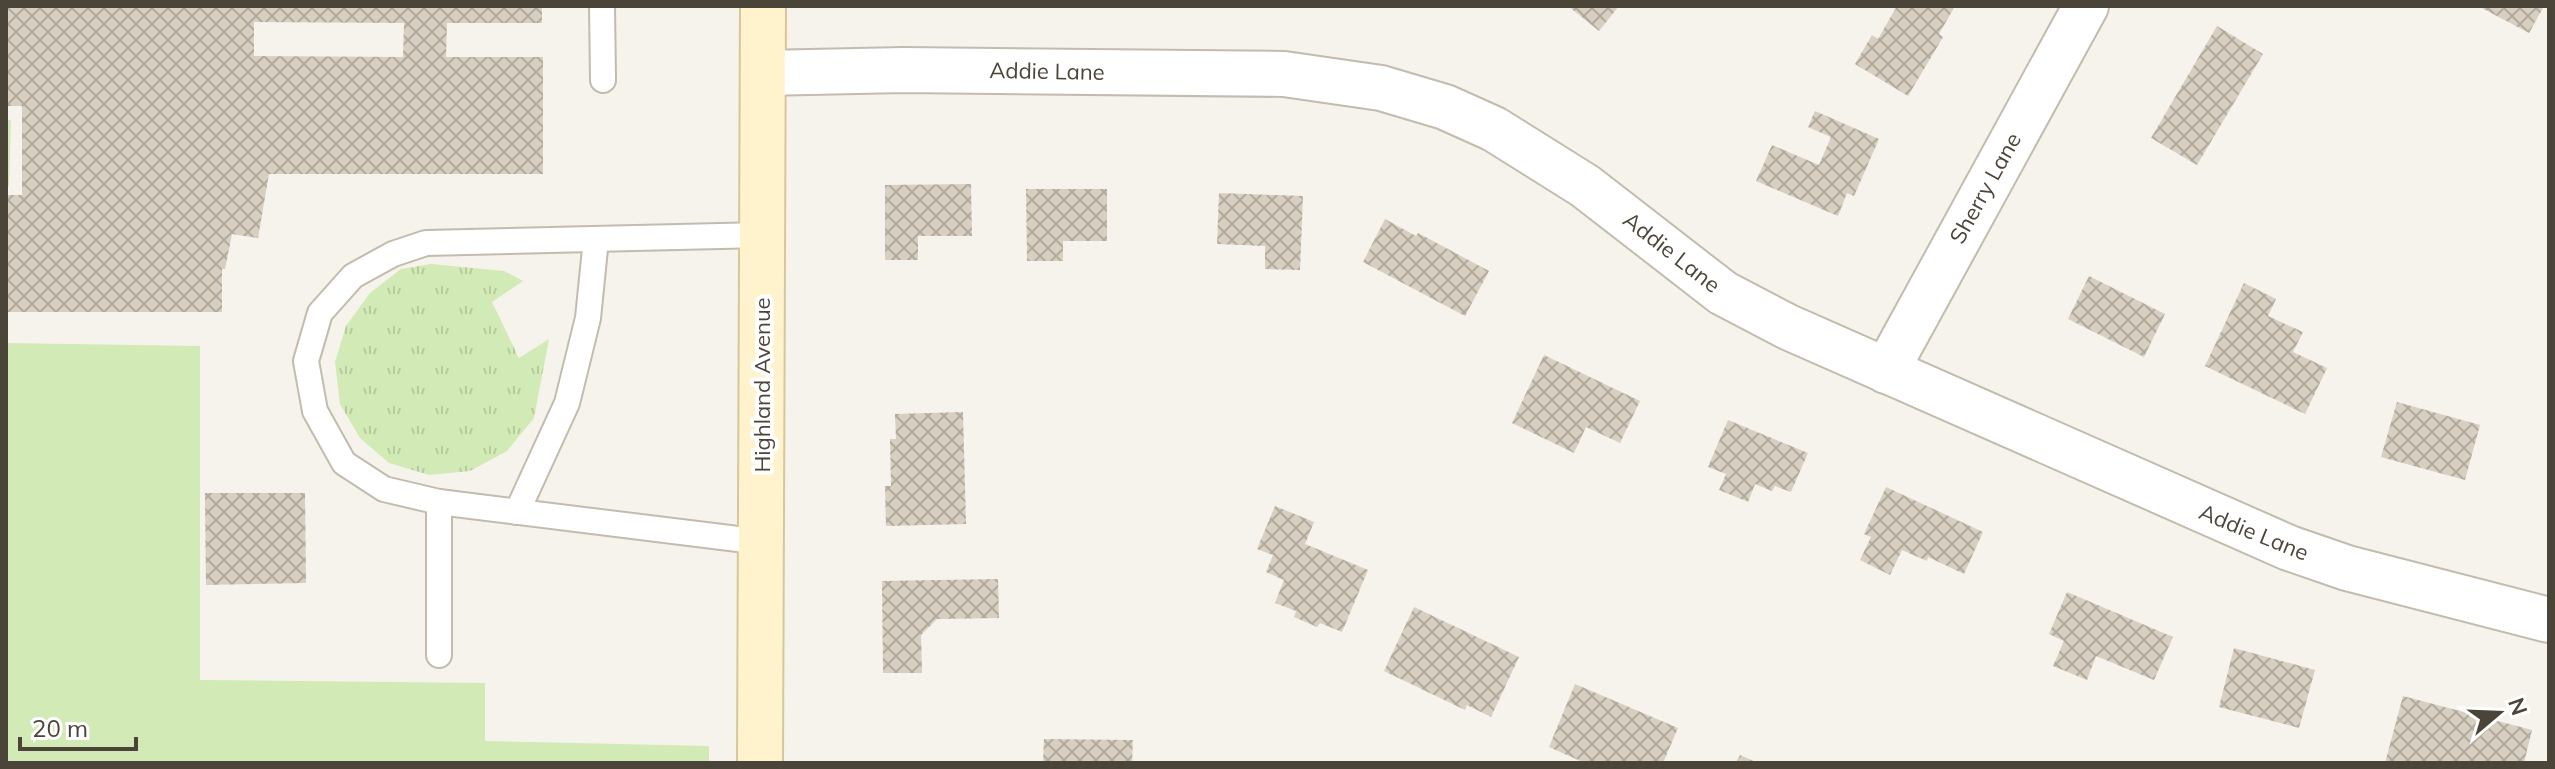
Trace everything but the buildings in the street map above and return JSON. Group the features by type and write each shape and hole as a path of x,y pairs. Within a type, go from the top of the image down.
{"street":[{"name":"Highland Avenue","path":"760,763 763,6"},
{"name":"Sherry Lane","path":"1886,371 2086,6"},
{"name":"Addie Lane","path":"763,73 904,70 1284,74 1381,88 1445,107 1494,129 1585,186 1723,293 1788,327 2289,548 2347,568 2549,620"}],"lane":[{"path":"602,6 603,80"},
{"path":"762,542 439,502 384,489 344,463 315,411 306,361 320,313 353,276 393,254 426,243 763,235"},
{"path":"517,512 567,403 588,318 596,239"},
{"path":"439,502 439,655"}],"green space":[{"path":"6,120 11,120 9,186 6,186"},
{"path":"431,264 504,271 523,281 492,302 519,358 549,339 534,418 507,451 470,471 429,475 389,463 360,438 340,404 335,362 346,326 370,293 401,269"},
{"path":"6,343 200,346 200,680 485,683 485,741 709,746 709,763 6,763"}]}
